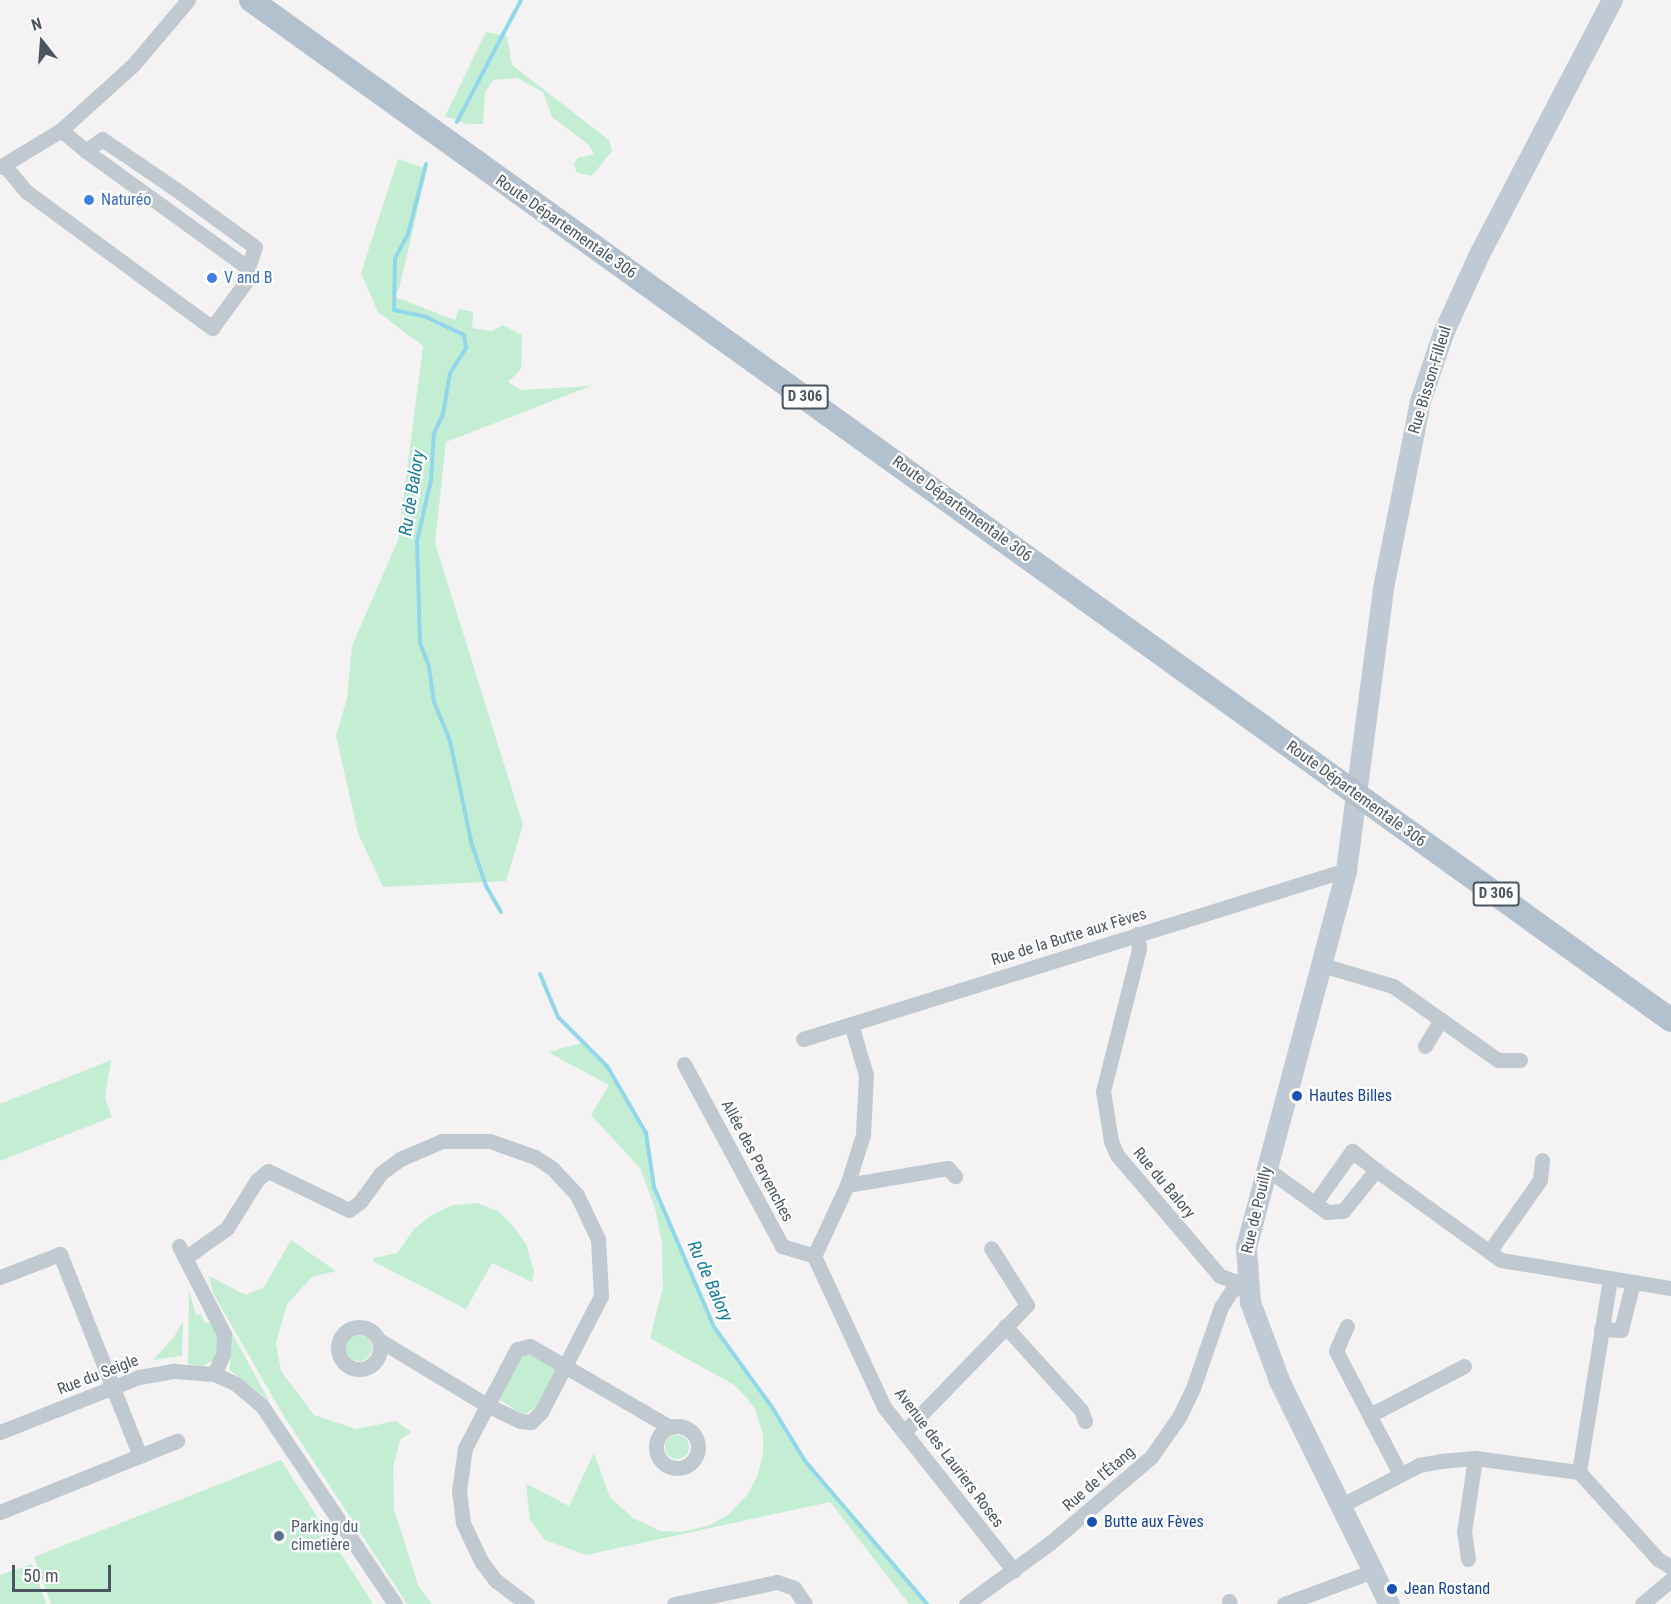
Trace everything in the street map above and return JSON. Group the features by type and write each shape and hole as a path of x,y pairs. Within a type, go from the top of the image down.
{"main road":[{"name":"Route Départementale 306","path":"251,0 1671,1020"}],"street":[{"path":"86,151 102,140 174,188 255,247 248,268 250,276 212,328 27,192 2,166 61,130 134,65 188,0"},
{"name":"Rue Bisson-Filleul","path":"1357,795 1383,588 1420,401 1443,333 1479,254 1612,0"},
{"path":"61,130 86,151 248,268"},
{"path":"156,201 172,198 174,188"},
{"name":"Rue de Pouilly","path":"1357,795 1346,870 1246,1247 1246,1285 1291,1408 1389,1604"},
{"name":"Rue de la Butte aux Fèves","path":"803,1039 1346,870"},
{"name":"Rue du Balory","path":"1137,934 1139,949 1103,1091 1111,1141 1117,1155 1220,1276 1246,1285"},
{"path":"1322,965 1393,986 1498,1060 1520,1060"},
{"path":"1425,1046 1441,1019"},
{"path":"814,1256 847,1185 863,1135 866,1075 851,1024"},
{"name":"Allée des Pervenches","path":"684,1064 782,1246 814,1256"},
{"path":"379,1340 485,1404 520,1421 531,1422 541,1412 601,1296 598,1239 577,1195 552,1168 535,1156 490,1141 442,1141 419,1149 381,1173 360,1202 349,1210 268,1171 257,1180 227,1227 182,1252 224,1334 224,1354 214,1374 236,1384 267,1411 395,1604"},
{"path":"1315,1203 1352,1151 1501,1260 1671,1288"},
{"path":"1489,1252 1540,1180 1542,1160"},
{"path":"847,1185 948,1168 955,1176"},
{"path":"1267,1168 1327,1212 1343,1211 1376,1170"},
{"path":"904,1432 1027,1305 991,1248"},
{"path":"0,1278 60,1254 140,1456"},
{"name":"Avenue des Lauriers Roses","path":"814,1256 884,1407 1014,1571"},
{"path":"1579,1472 1610,1278"},
{"path":"1601,1329 1621,1330 1633,1282"},
{"name":"Rue de l'Étang","path":"966,1604 1014,1571 1105,1499 1151,1457 1179,1417 1192,1388 1221,1307 1233,1290 1246,1285"},
{"path":"1005,1326 1081,1410 1085,1421"},
{"path":"1347,1326 1336,1351 1400,1474"},
{"path":"527,1604 496,1581 469,1541 463,1523 460,1468 485,1404 520,1346 530,1346 670,1427"},
{"path":"1370,1415 1464,1366"},
{"name":"Rue du Seigle","path":"0,1432 156,1372 214,1374"},
{"path":"0,1512 177,1441"},
{"path":"1340,1506 1419,1464 1475,1458 1579,1472 1658,1559 1671,1567"},
{"path":"1468,1559 1464,1532 1475,1458"},
{"path":"1284,1604 1373,1571"},
{"path":"1642,1604 1671,1580"},
{"path":"674,1604 777,1582 794,1588 805,1604"}],"green space":[{"path":"486,32 507,36 512,65 609,140 612,151 592,176 577,173 574,164 578,158 594,154 589,145 552,117 543,92 517,78 493,80 485,93 483,124 467,124 445,116"},
{"path":"398,159 427,169 399,289 393,296 455,320 459,309 473,312 472,328 492,331 503,325 522,335 521,369 508,382 521,390 591,386 446,442 435,543 523,825 506,881 383,887 358,833 336,736 347,698 352,646 398,540 423,346 378,312 361,273"},
{"path":"582,1043 607,1066 646,1133 654,1187 714,1327 772,1407 805,1461 927,1604 909,1604 830,1502 586,1555 545,1540 530,1520 526,1484 569,1506 594,1453 610,1497 633,1518 660,1531 681,1532 708,1526 728,1515 747,1495 758,1475 763,1452 763,1434 755,1409 747,1398 734,1385 650,1338 663,1287 662,1244 655,1208 640,1168 591,1115 609,1085 548,1052"},
{"path":"111,1060 105,1098 112,1117 0,1161 0,1104"},
{"path":"477,1203 498,1211 514,1227 526,1244 534,1272 532,1282 492,1263 466,1309 373,1261 374,1258 397,1253 415,1228 433,1214 453,1205"},
{"path":"291,1240 336,1271 312,1277 287,1304 276,1343 281,1371 314,1415 356,1429 396,1421 411,1432 400,1440 393,1468 394,1509 418,1585 432,1604 407,1604 282,1413 213,1293 209,1276 246,1295 264,1287"},
{"path":"189,1290 196,1315 201,1314 205,1323 211,1322 217,1336 215,1359 203,1366 188,1364"},
{"path":"183,1321 182,1356 153,1360 174,1337"},
{"path":"231,1331 269,1401 230,1370"},
{"path":"359,1335 368,1339 372,1348 368,1357 359,1361 350,1357 346,1348 350,1339"},
{"path":"529,1352 556,1369 539,1405 524,1415 498,1399 522,1355"},
{"path":"677,1435 686,1438 689,1447 686,1456 677,1459 668,1456 665,1447 668,1438"},
{"path":"281,1460 373,1604 51,1604 34,1557"},
{"path":"32,1564 46,1604 0,1604 0,1575"}],"waterway":[{"name":"Ru de Balory","path":"457,122 521,0"},
{"name":"Ru de Balory","path":"426,164 408,234 395,258 394,310 426,317 464,335 466,348 450,374 443,414 434,433 431,480 417,541 420,643 429,667 434,702 450,741 472,845 486,886 501,912"},
{"name":"Ru de Balory","path":"540,974 558,1017 607,1066 646,1133 654,1187 714,1327 772,1407 805,1461 927,1604"}],"place":[{"name":"Naturéo","path":"89,200"},
{"name":"V and B","path":"212,278"},
{"name":"Hautes Billes","path":"1297,1096"},
{"name":"Butte aux Fèves","path":"1092,1522"},
{"name":"Parking du cimetière","path":"279,1536"},
{"name":"Jean Rostand","path":"1392,1589"}]}
